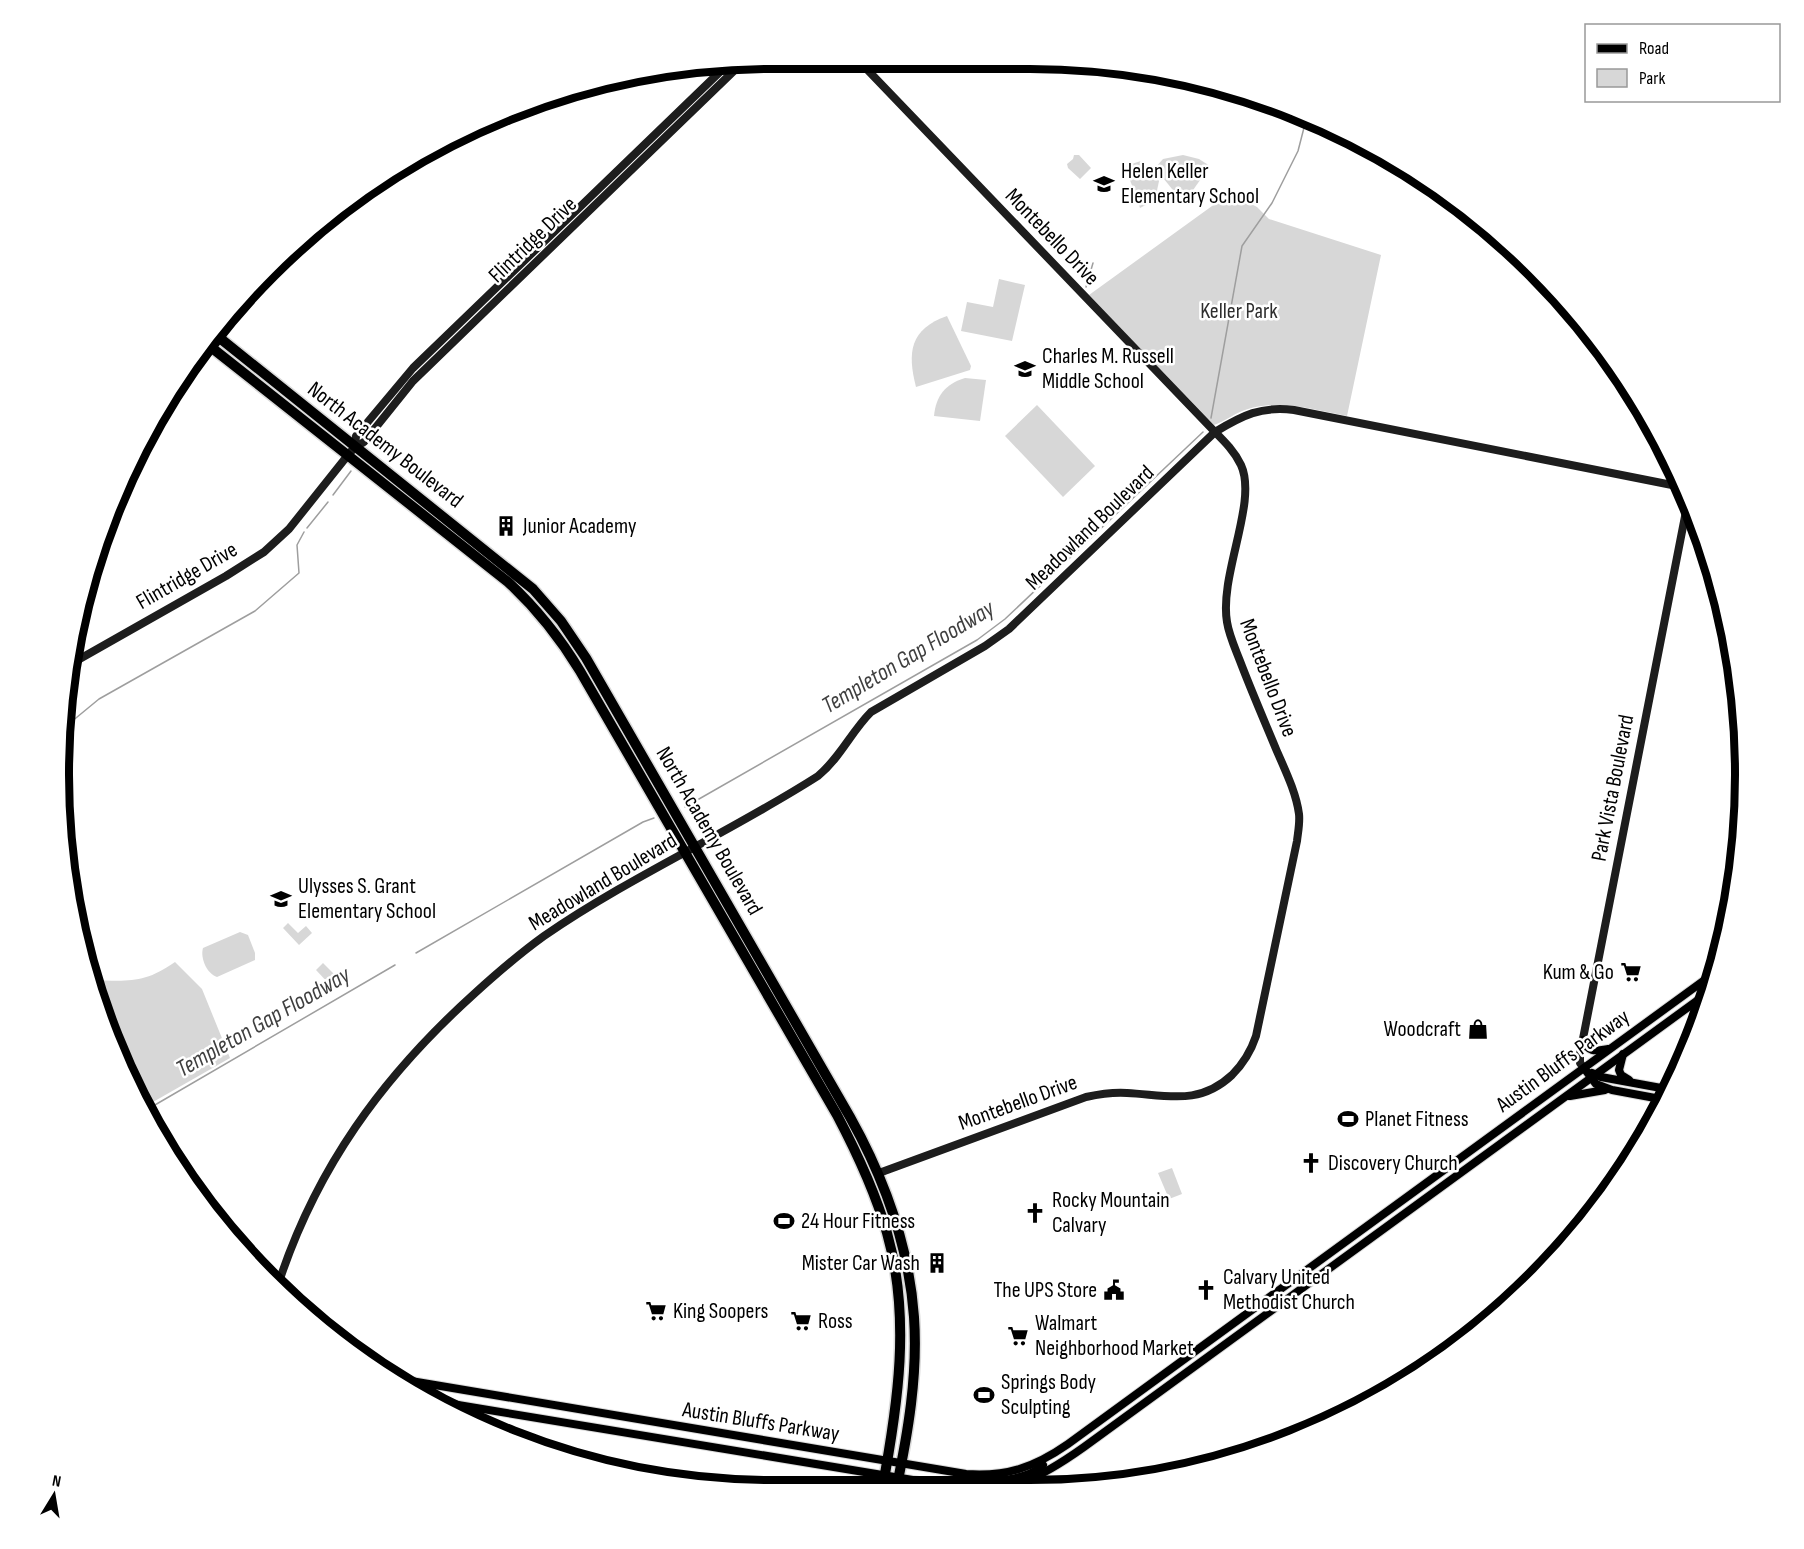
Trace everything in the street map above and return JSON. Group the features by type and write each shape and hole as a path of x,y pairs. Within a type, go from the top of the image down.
{"highway":[{"name":"North Academy Boulevard","path":"220,339 508,582 544,619 580,671 820,1087 851,1142 869,1181 892,1253 900,1322 898,1398 884,1480"},
{"name":"North Academy Boulevard","path":"212,349 520,578 561,621 586,658 696,846 850,1117 879,1173 896,1221 914,1316 912,1401 899,1478"},
{"path":"820,1087 831,1095 869,1165 879,1173"},
{"path":"869,1181 876,1184 888,1215 896,1221"}],"main road":[{"name":"Austin Bluffs Parkway","path":"417,1382 977,1475 1016,1470 1046,1459 1704,980"},
{"name":"Austin Bluffs Parkway","path":"1028,1480 1046,1473 1107,1431 1699,998"},
{"path":"1583,1040 1587,1048 1592,1051 1611,1048"},
{"path":"1623,1053 1619,1065 1620,1073 1635,1083"},
{"path":"1584,1068 1593,1076 1596,1084 1656,1098"},
{"path":"1593,1076 1661,1088"},
{"path":"1564,1098 1612,1089"},
{"path":"1310,1282 1314,1270 1313,1264"},
{"name":"Austin Bluffs Parkway","path":"458,1405 911,1480"},
{"path":"1107,1431 1110,1422 1109,1414"},
{"path":"1006,1480 1042,1468 1046,1459"}],"street":[{"name":"Montebello Drive","path":"867,69 1215,432 1241,465 1246,488 1226,593 1228,628 1287,774 1299,813 1297,841 1259,1023 1251,1050 1237,1070 1228,1078 1201,1093 1170,1098 1116,1093 1086,1097 879,1173"},
{"name":"Flintridge Drive","path":"79,659 264,552 294,524 351,451 364,442 413,381 734,71"},
{"name":"Flintridge Drive","path":"351,451 356,436 412,368 720,72"},
{"name":"Meadowland Boulevard","path":"281,1278 299,1228 333,1160 364,1113 418,1047 499,972 542,937 818,776 832,764 871,712 985,646 1009,628 1215,432 1239,418 1272,409 1294,410 1672,485"},
{"name":"Park Vista Boulevard","path":"1584,1068 1579,1060 1685,516"}],"green space":[{"path":"1074,155 1079,155 1091,168 1080,179 1068,168 1067,164"},
{"path":"1183,155 1199,159 1210,166 1186,200 1181,200 1155,168 1163,159"},
{"path":"1141,161 1159,181 1155,200 1140,208 1125,166"},
{"name":"Keller Park","path":"1230,193 1257,207 1269,219 1381,255 1347,416 1298,406 1273,405 1244,410 1214,425 1089,295"},
{"path":"999,279 1025,285 1012,341 961,331 967,302 993,307"},
{"path":"947,316 971,366 970,370 916,387 912,363 914,343 925,328"},
{"path":"965,378 986,380 980,421 934,416 939,397 947,387"},
{"path":"1037,405 1095,466 1063,497 1005,436"},
{"path":"288,923 298,933 306,926 312,933 299,945 283,928"},
{"path":"240,932 248,935 255,953 255,960 217,977 210,973 205,965 203,948"},
{"path":"175,962 202,989 230,1058 151,1103 123,1044 100,980 135,980 164,969"},
{"path":"323,963 336,976 346,970 350,978 341,984 337,981 331,986 316,970"},
{"path":"1172,1168 1182,1194 1169,1199 1158,1173"}],"waterway":[{"name":"Templeton Gap Floodway","path":"1211,418 1242,246 1272,203 1298,151 1305,125"},
{"path":"1086,287 1093,263"},
{"name":"Templeton Gap Floodway","path":"685,807 977,640 1005,619 1203,432"},
{"path":"333,495 351,471"},
{"path":"307,528 328,502"},
{"path":"72,722 99,699 255,611 299,573 297,545 304,532"},
{"name":"Templeton Gap Floodway","path":"416,953 643,822 654,818"},
{"name":"Templeton Gap Floodway","path":"153,1106 395,965"}],"place":[{"name":"Helen Keller Elementary School","path":"1104,184"},
{"name":"Charles M. Russell Middle School","path":"1025,369"},
{"name":"Junior Academy","path":"506,526"},
{"name":"Ulysses S. Grant Elementary School","path":"281,899"},
{"name":"Kum & Go","path":"1631,972"},
{"name":"Woodcraft","path":"1478,1029"},
{"name":"Planet Fitness","path":"1348,1119"},
{"name":"Discovery Church","path":"1311,1163"},
{"name":"Rocky Mountain Calvary","path":"1035,1213"},
{"name":"24 Hour Fitness","path":"784,1221"},
{"name":"Mister Car Wash","path":"937,1263"},
{"name":"The UPS Store","path":"1114,1290"},
{"name":"Calvary United Methodist Church","path":"1206,1290"},
{"name":"King Soopers","path":"656,1311"},
{"name":"Ross","path":"801,1321"},
{"name":"Walmart Neighborhood Market","path":"1018,1336"},
{"name":"Springs Body Sculpting","path":"984,1395"}]}
